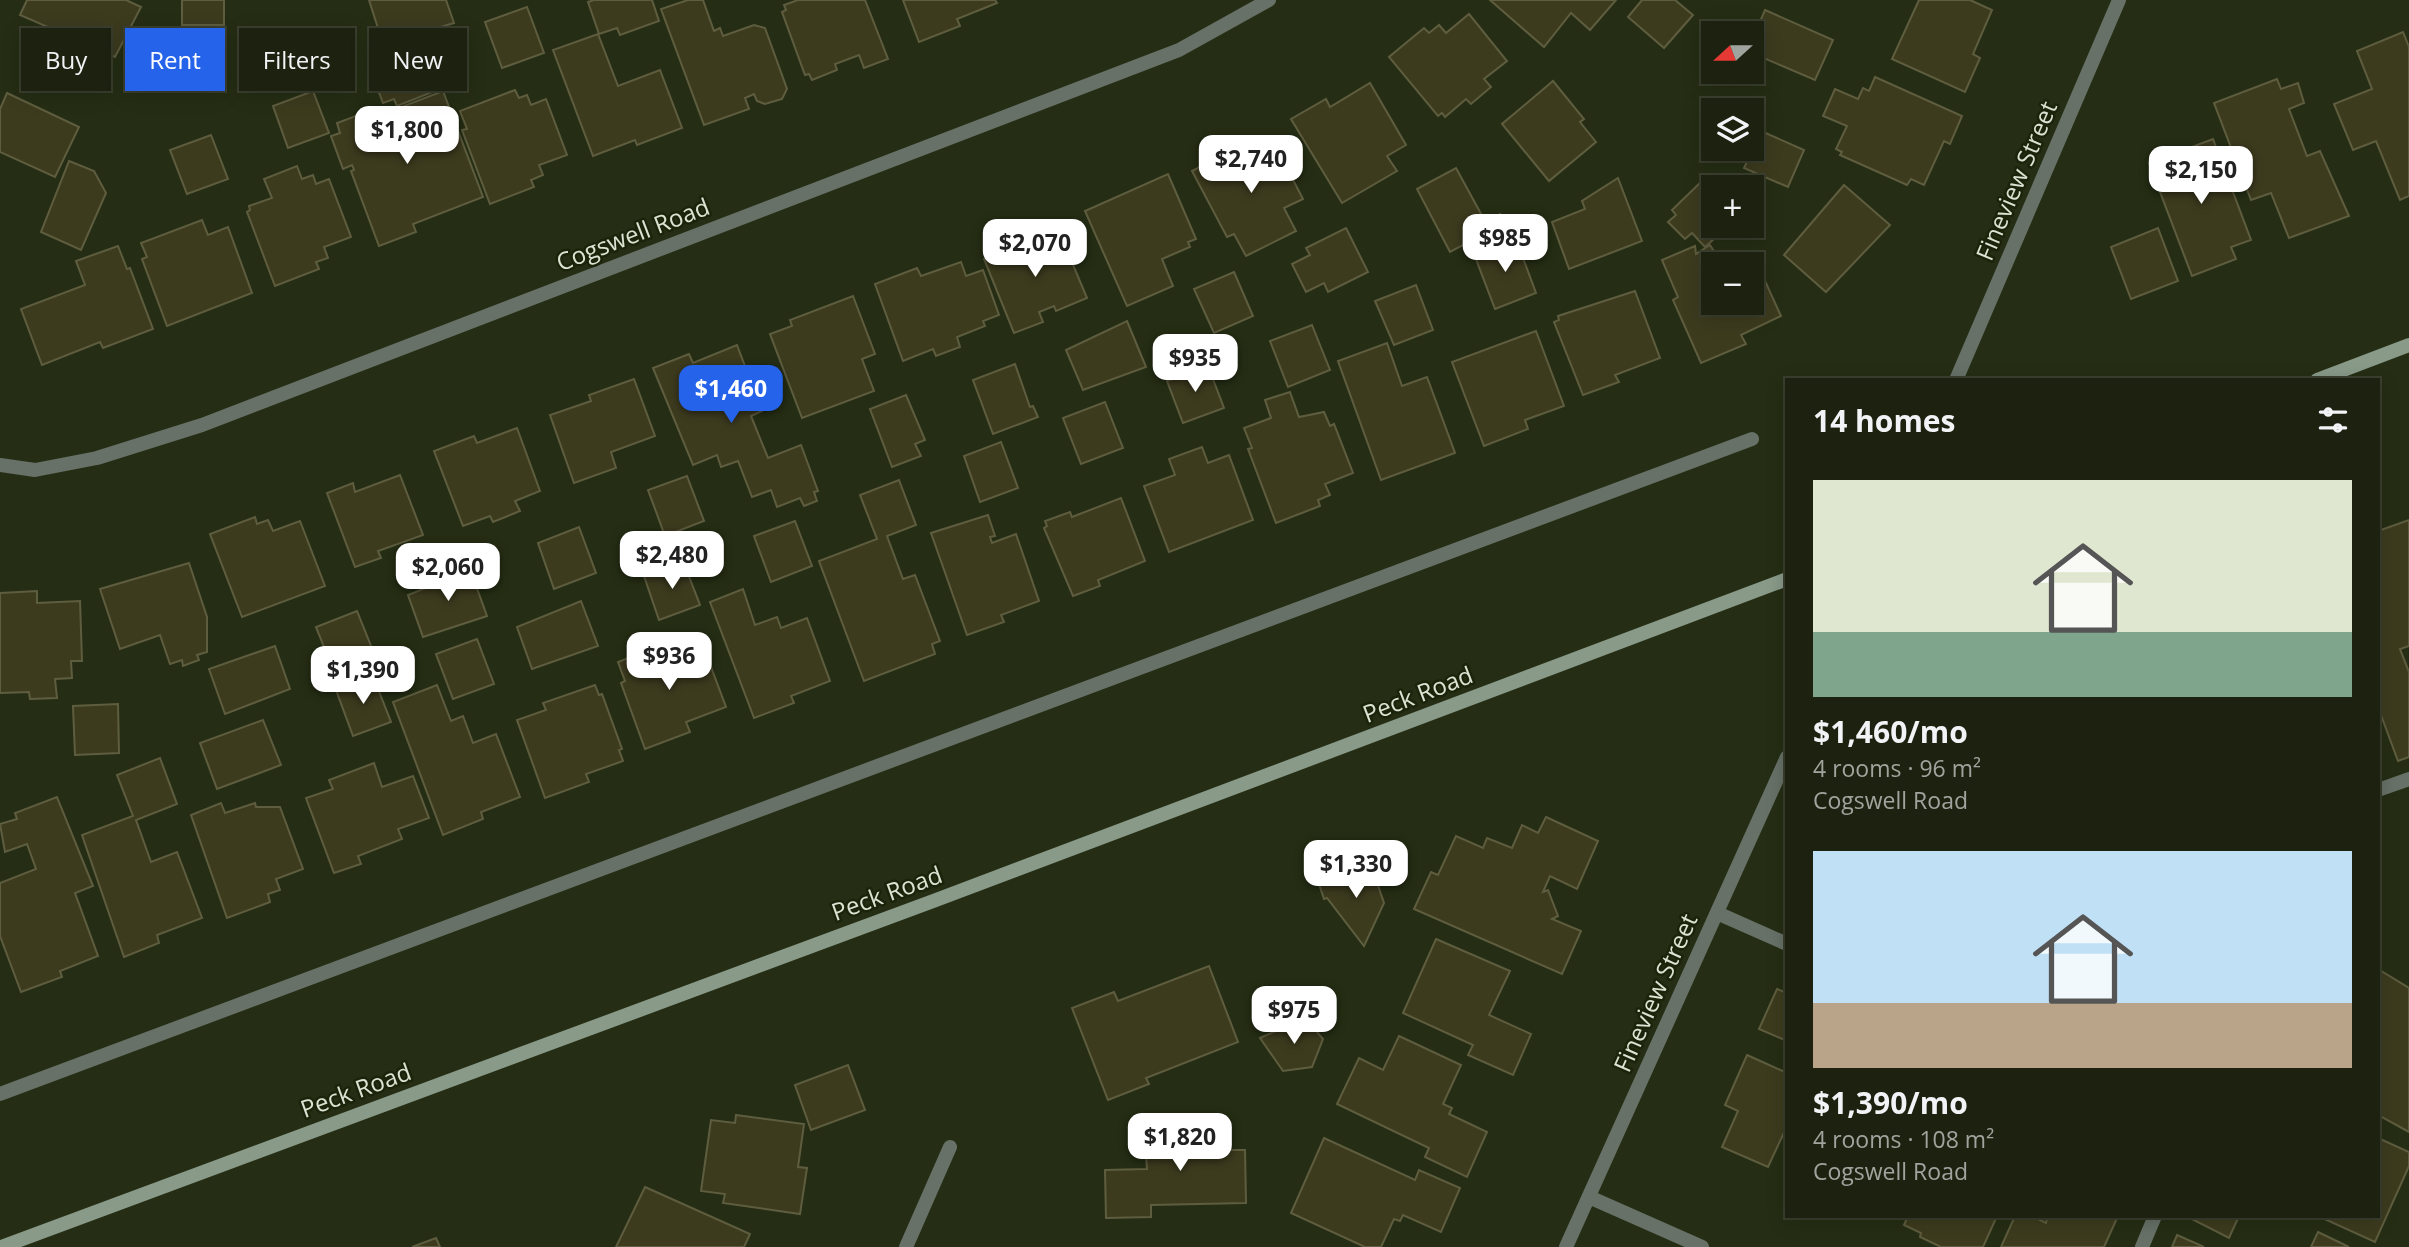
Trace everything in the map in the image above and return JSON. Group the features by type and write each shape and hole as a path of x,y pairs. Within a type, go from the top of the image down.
{"main road":[{"path":"2322,378 2409,345"},
{"name":"Peck Road","path":"1,1247 923,905 1785,580"}],"street":[{"name":"Cogswell Road","path":"0,465 35,470 97,458 202,425 1179,50 1269,0"},
{"name":"Fineview Street","path":"1957,378 2119,0"},
{"path":"0,1094 1752,439"},
{"name":"Fineview Street","path":"1566,1247 1785,761"},
{"path":"2380,789 2409,779"},
{"path":"1717,913 1785,943"},
{"path":"906,1247 950,1147"},
{"path":"1589,1197 1702,1247"},
{"path":"2142,1247 2154,1218"}],"building":[{"path":"27,0 126,0 141,7 130,28 125,28 125,38 115,57 111,55 111,28 50,28 20,15"},
{"path":"182,0 224,0 224,25 182,25"},
{"path":"369,0 446,0 454,23 437,28 378,28"},
{"path":"652,0 659,21 620,35 617,28 599,34 588,2"},
{"path":"688,0 703,0 714,31 720,28 723,36 754,25 765,28 787,89 782,99 765,104 757,101 754,94 745,98 749,109 704,125 661,9"},
{"path":"798,0 865,0 888,59 864,68 859,55 835,64 837,70 812,80 809,74 805,75 782,12 786,10 784,5"},
{"path":"903,0 995,0 997,3 957,19 960,26 919,42"},
{"path":"1490,0 1616,0 1590,30 1571,13 1544,47"},
{"path":"1642,0 1675,0 1693,15 1664,48 1628,17"},
{"path":"1919,0 1970,0 1992,10 1973,54 1980,58 1965,92 1892,59"},
{"path":"527,7 544,53 502,68 485,22"},
{"path":"1765,10 1833,40 1815,80 1764,58 1764,21 1760,21"},
{"path":"1469,14 1507,61 1484,79 1491,87 1471,104 1466,99 1445,117 1442,113 1438,116 1389,57 1424,28 1429,33 1439,25 1446,33"},
{"path":"2403,32 2409,47 2409,196 2400,200 2376,141 2353,150 2334,104 2372,89 2357,51"},
{"path":"598,34 618,86 660,70 682,128 637,145 635,140 593,156 553,50"},
{"path":"1875,77 1962,116 1950,144 1944,141 1924,185 1911,179 1907,185 1840,155 1842,152 1836,149 1847,126 1823,116 1835,89 1858,99 1863,88 1869,91"},
{"path":"2277,79 2281,89 2298,83 2304,103 2289,109 2307,156 2320,151 2349,216 2289,238 2271,193 2251,200 2214,103"},
{"path":"1553,81 1584,119 1580,122 1596,142 1549,181 1502,124"},
{"path":"1370,83 1406,145 1387,156 1397,171 1342,203 1291,119 1326,99 1330,107"},
{"path":"515,90 519,98 527,95 531,105 546,99 567,155 539,165 543,175 531,180 534,187 490,204 462,130 467,129 460,111"},
{"path":"313,91 329,133 288,148 273,106"},
{"path":"378,91 435,91 397,106 394,99 383,103"},
{"path":"443,91 483,197 413,224 416,232 379,246 351,171 354,170 352,165 343,169 331,136 340,133 337,123 377,108 383,125 408,115 404,106"},
{"path":"7,93 79,127 55,177 0,152 0,109"},
{"path":"1764,132 1804,150 1788,187 1744,168 1747,161 1764,161"},
{"path":"211,135 228,179 187,194 170,150"},
{"path":"1272,139 1303,199 1284,208 1296,231 1246,256 1234,234 1227,237 1192,171 1231,151 1235,158"},
{"path":"2213,139 2251,240 2231,247 2236,259 2192,276 2149,163"},
{"path":"69,161 94,171 106,193 81,250 41,232"},
{"path":"297,166 302,179 313,175 316,184 329,179 351,237 324,247 328,258 316,262 319,269 275,286 247,212 250,210 249,206 272,198 264,179"},
{"path":"1456,168 1486,223 1500,214 1512,233 1497,244 1489,231 1450,252 1417,189"},
{"path":"1168,174 1196,239 1188,242 1190,247 1162,259 1173,286 1127,306 1085,211"},
{"path":"1618,178 1642,241 1569,269 1552,222 1585,209 1582,201"},
{"path":"1701,182 1701,238 1715,238 1705,247 1692,233 1685,239 1668,222 1676,215 1672,210"},
{"path":"1844,185 1890,225 1826,292 1784,255"},
{"path":"202,220 208,235 228,227 252,293 167,326 142,259 147,257 141,243"},
{"path":"1052,223 1055,231 1058,229 1087,298 1056,311 1054,306 1039,312 1043,322 1014,333 984,259 1043,234 1041,228"},
{"path":"1346,228 1368,272 1328,292 1324,283 1306,292 1292,264 1310,255 1306,248"},
{"path":"2158,228 2178,281 2131,299 2111,247"},
{"path":"1516,239 1536,293 1495,309 1474,254"},
{"path":"1710,245 1714,252 1701,252 1701,315 1764,315 1764,279 1781,316 1741,335 1746,344 1701,363 1673,300 1678,297 1662,260 1695,246 1696,254"},
{"path":"118,246 127,269 130,268 153,329 103,348 100,342 42,365 21,309 85,285 76,261"},
{"path":"961,262 966,276 983,270 999,315 983,321 985,326 957,337 960,347 936,356 933,349 903,361 875,284 917,268 921,276"},
{"path":"1234,272 1253,316 1214,333 1194,289"},
{"path":"1416,285 1433,330 1394,345 1375,301"},
{"path":"1635,291 1660,358 1615,375 1619,382 1583,395 1554,322 1559,320 1558,316"},
{"path":"853,296 875,354 862,359 874,391 802,418 770,334 792,326 790,320"},
{"path":"1127,321 1146,367 1083,390 1066,350"},
{"path":"1312,325 1330,370 1288,387 1270,341"},
{"path":"1536,331 1564,406 1525,420 1528,429 1484,446 1452,362"},
{"path":"1387,343 1402,386 1427,377 1455,453 1381,480 1338,361"},
{"path":"737,345 762,411 751,416 768,458 801,445 818,491 814,492 817,501 804,506 800,498 777,507 771,490 752,497 738,461 721,467 717,455 693,465 653,368 689,354 693,363"},
{"path":"1015,364 1030,407 1033,406 1038,417 993,434 973,380"},
{"path":"1208,366 1224,408 1183,423 1167,381"},
{"path":"634,379 655,436 611,452 616,468 574,483 550,415 591,401 589,395"},
{"path":"1290,392 1299,417 1324,412 1330,426 1334,424 1353,473 1325,484 1330,495 1318,500 1320,506 1276,523 1248,449 1252,448 1244,428 1271,418 1265,400"},
{"path":"906,395 925,440 915,444 921,456 892,467 870,409"},
{"path":"1105,402 1123,448 1081,464 1063,418"},
{"path":"517,428 540,491 515,501 520,511 493,522 490,516 463,526 434,451 474,436 477,443"},
{"path":"1001,442 1018,488 980,502 964,456"},
{"path":"1202,447 1208,463 1229,455 1253,520 1169,552 1144,486 1175,475 1169,459"},
{"path":"400,475 423,535 378,551 381,558 355,567 327,493 353,483 355,492"},
{"path":"687,476 704,521 665,536 648,490"},
{"path":"899,480 916,525 887,536 903,579 915,575 940,641 932,644 935,654 864,681 819,561 877,539 860,495"},
{"path":"1121,498 1145,561 1098,580 1100,586 1073,596 1044,528 1047,526 1045,521 1070,512 1072,517"},
{"path":"988,515 995,536 990,537 992,543 1016,534 1039,601 1001,615 1004,622 967,635 931,533"},
{"path":"255,517 257,524 268,520 273,531 300,521 325,586 242,617 210,534"},
{"path":"2409,520 2409,646 2400,649 2409,672 2409,757 2398,761 2380,712 2380,530"},
{"path":"795,521 812,566 771,582 754,536"},
{"path":"579,527 596,573 554,589 538,543"},
{"path":"683,561 700,605 659,620 644,576"},
{"path":"189,563 207,617 207,652 197,655 199,660 183,666 182,660 170,664 160,635 120,649 100,589"},
{"path":"463,567 465,571 470,569 487,616 423,637 408,595 431,586 433,579"},
{"path":"743,589 755,625 777,617 781,628 807,618 830,681 791,696 794,703 754,718 710,602"},
{"path":"37,591 37,603 80,601 82,661 71,661 72,678 55,679 57,698 30,699 29,692 0,693 0,593"},
{"path":"581,601 598,646 532,669 517,627"},
{"path":"357,611 375,656 334,672 316,627"},
{"path":"477,639 494,684 453,699 436,654"},
{"path":"673,640 681,660 705,651 726,707 686,722 690,732 645,749 621,683 625,681 618,662"},
{"path":"275,646 290,689 225,714 209,669"},
{"path":"373,676 391,722 353,736 336,690"},
{"path":"437,685 451,721 463,716 473,743 496,734 520,797 481,812 483,819 443,835 393,702"},
{"path":"595,685 599,695 602,694 622,749 619,750 623,761 586,774 589,782 545,798 517,720 546,710 543,703"},
{"path":"118,704 119,753 75,755 73,706"},
{"path":"263,720 281,765 217,789 200,743"},
{"path":"160,758 177,804 136,820 151,862 177,852 202,918 157,935 159,943 124,957 82,835 133,816 117,775"},
{"path":"374,763 382,787 413,776 429,818 398,829 402,839 358,856 361,864 334,873 306,798 333,789 329,780"},
{"path":"57,797 93,886 75,893 98,956 60,971 62,977 21,992 0,936 0,883 36,869 27,844 5,852 0,824 17,819 15,813"},
{"path":"221,803 225,813 255,803 256,807 280,807 303,869 276,879 280,890 268,894 270,902 227,918 191,815"},
{"path":"1546,817 1598,841 1577,889 1550,876 1543,892 1548,890 1558,916 1552,919 1581,931 1562,974 1414,909 1431,872 1438,875 1456,836 1483,848 1487,838 1512,848 1522,825 1538,833"},
{"path":"1371,865 1384,903 1364,946 1327,898 1324,899 1319,884"},
{"path":"1436,939 1510,971 1489,1015 1531,1034 1513,1075 1468,1055 1473,1045 1403,1013"},
{"path":"1209,966 1238,1042 1146,1078 1149,1084 1108,1100 1072,1008 1114,992 1118,1001"},
{"path":"2380,970 2409,988 2409,1132 2380,1116"},
{"path":"1777,989 1785,992 1785,1040 1759,1029"},
{"path":"1305,1018 1323,1039 1312,1067 1283,1071 1260,1038"},
{"path":"1399,1036 1461,1065 1443,1104 1452,1108 1449,1114 1487,1132 1467,1177 1425,1157 1429,1148 1337,1104 1359,1058 1383,1070"},
{"path":"1747,1055 1785,1072 1785,1130 1768,1167 1722,1147 1738,1111 1725,1105"},
{"path":"848,1065 865,1110 811,1130 795,1085"},
{"path":"736,1115 804,1124 798,1167 807,1168 800,1214 723,1203 725,1194 701,1191 711,1120 735,1123"},
{"path":"1225,1123 1226,1150 1245,1150 1246,1203 1151,1205 1151,1217 1106,1218 1105,1170 1147,1169 1146,1156 1154,1156 1153,1125"},
{"path":"1324,1138 1415,1180 1419,1170 1460,1188 1441,1232 1403,1215 1400,1221 1394,1219 1381,1247 1365,1247 1291,1213"},
{"path":"2380,1139 2409,1152 2409,1166 2375,1242 2322,1218 2380,1218"},
{"path":"645,1187 750,1234 744,1247 616,1247"},
{"path":"1907,1218 1996,1218 1983,1247 1941,1247 1920,1237 1921,1233 1904,1225"},
{"path":"2014,1218 2036,1218 2046,1223 2047,1218 2117,1218 2104,1247 2001,1247"},
{"path":"2190,1218 2238,1218 2229,1238"},
{"path":"2318,1232 2349,1247 2311,1247"},
{"path":"2177,1235 2204,1247 2172,1247"},
{"path":"436,1238 440,1247 412,1247"}]}
